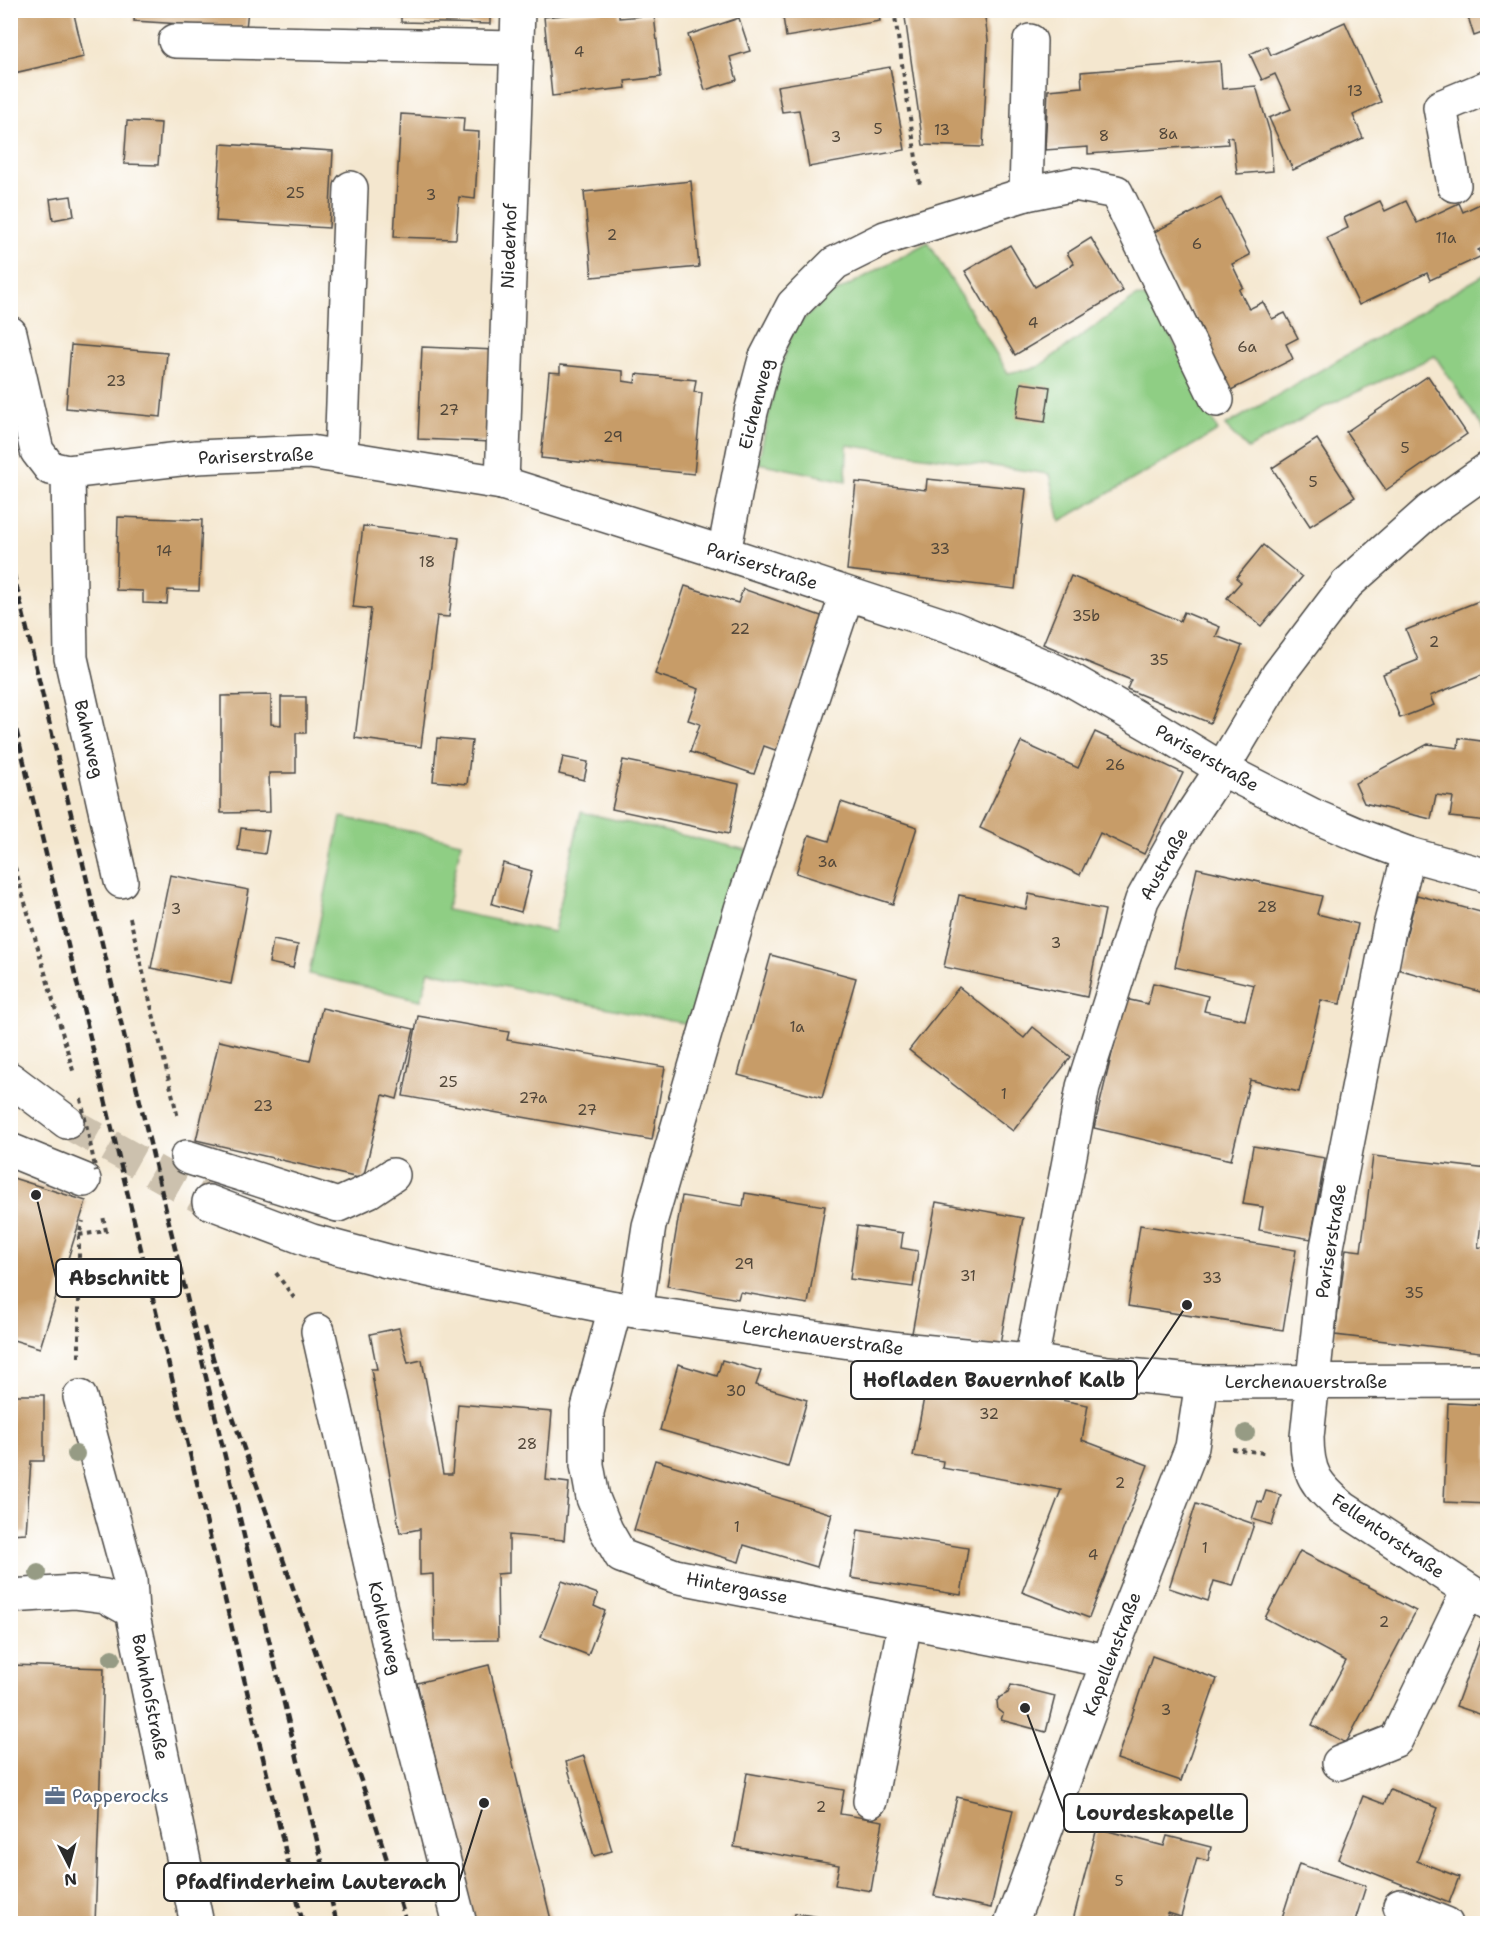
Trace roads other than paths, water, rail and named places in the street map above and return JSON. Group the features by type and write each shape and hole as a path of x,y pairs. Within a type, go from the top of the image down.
{"street":[{"name":"Niederhof","path":"502,483 518,10"},
{"path":"175,41 516,48"},
{"path":"1026,194 1030,41"},
{"path":"1454,185 1440,107 1488,87"},
{"name":"Eichenweg","path":"724,553 751,412 765,359 794,305 835,263 885,238 926,224 1026,194 1076,184 1116,192 1217,400"},
{"path":"341,457 351,188"},
{"path":"10,333 37,451 50,468 68,472"},
{"name":"Pariserstraße","path":"68,472 197,457 310,452 502,483 955,629 1056,671 1152,726 1222,770 1314,816 1409,854 1488,876"},
{"name":"Austraße","path":"1031,1361 1083,1087 1142,900 1179,834 1222,770 1278,675 1347,584 1429,511 1488,469"},
{"name":"Bahnweg","path":"68,472 71,658 121,881"},
{"name":"Hintergasse","path":"847,594 741,909 625,1310 587,1413 587,1465 593,1498 606,1530 621,1556 675,1576 1108,1661"},
{"name":"Pariserstraße","path":"1314,1382 1327,1247 1389,930 1409,854"},
{"path":"10,1079 74,1111"},
{"path":"10,1150 90,1176"},
{"path":"187,1157 338,1205 369,1191 393,1175"},
{"name":"Lerchenauerstraße","path":"209,1202 312,1241 478,1281 625,1310 900,1349 1031,1361 1107,1373 1202,1382 1488,1381"},
{"name":"Kohlenweg","path":"318,1331 392,1658 460,1923"},
{"name":"Kapellenstraße","path":"1011,1923 1108,1661 1192,1446 1202,1382"},
{"name":"Fellentorstraße","path":"1314,1382 1307,1458 1314,1477 1323,1491 1343,1508 1478,1597"},
{"name":"Bahnhofstraße","path":"80,1397 130,1580 132,1611 197,1923"},
{"name":"Bahnhofstraße","path":"10,1596 74,1592 105,1596 132,1611"},
{"path":"1339,1763 1396,1740 1478,1597"},
{"path":"870,1801 905,1622"},
{"path":"1400,1906 1446,1923"}],"tunnel":[{"path":"67,1122 209,1202"}],"railway":[{"path":"10,559 337,1924"},
{"path":"10,704 303,1924"},
{"path":"204,1327 218,1375 372,1812 407,1924"}],"place":[{"name":"Abschnitt","path":"36,1195"},
{"name":"Hofladen Bauernhof Kalb","path":"1187,1305"},
{"name":"Lourdeskapelle","path":"1025,1708"},
{"name":"Papperocks","path":"55,1796"},
{"name":"Pfadfinderheim Lauterach","path":"484,1803"}]}
